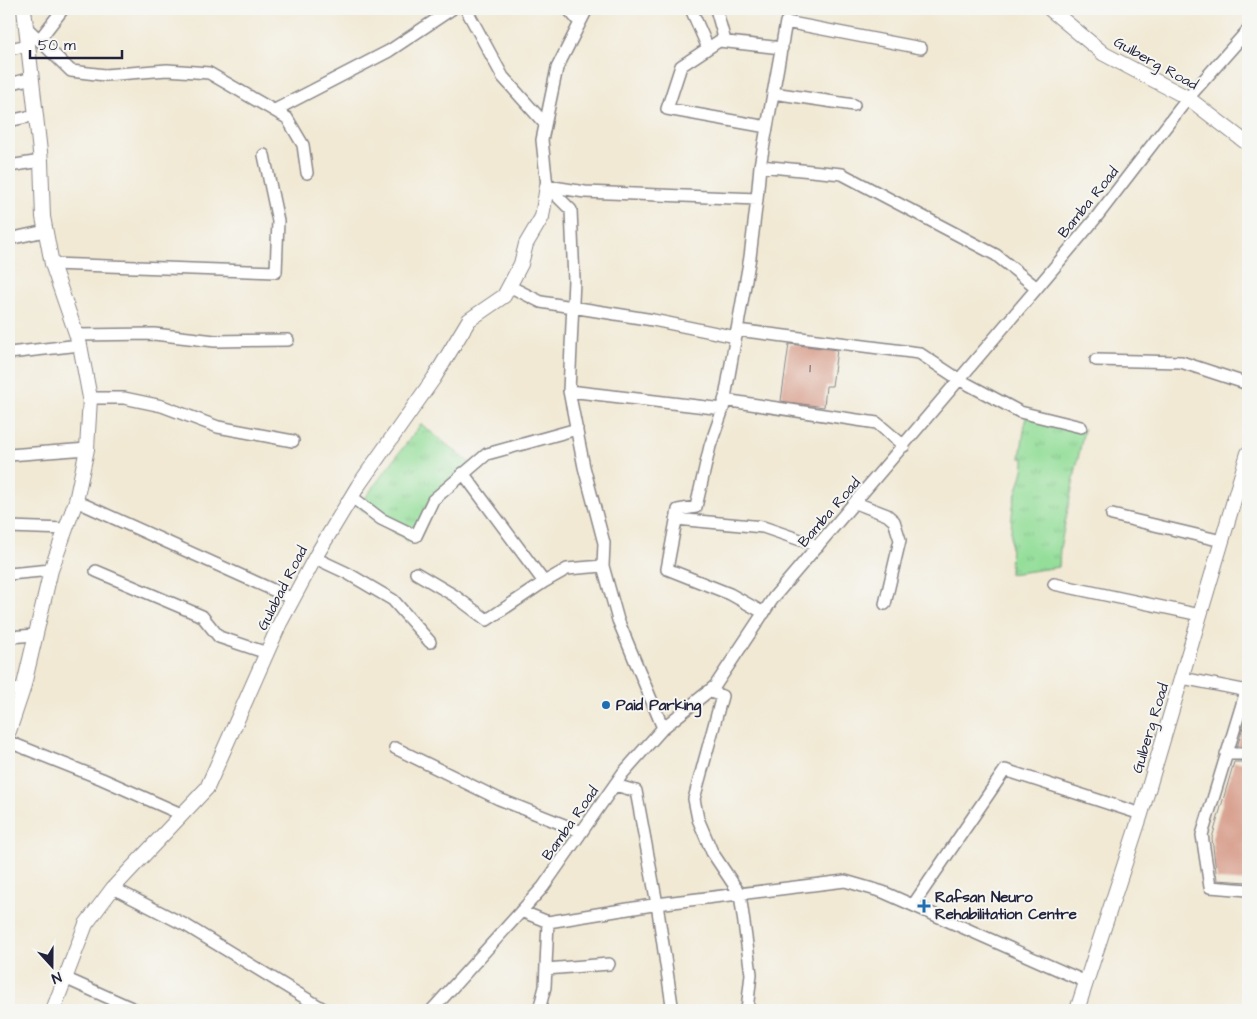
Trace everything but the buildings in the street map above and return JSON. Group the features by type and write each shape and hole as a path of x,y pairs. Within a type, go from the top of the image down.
{"street":[{"path":"9,731 16,690 36,635 51,570 76,501 87,449 90,398 79,340 52,264 45,231 41,161 32,78 34,43 28,30 24,9"},
{"path":"9,49 34,43 63,9"},
{"path":"275,110 389,51 452,9"},
{"path":"466,9 503,77 545,124"},
{"path":"568,9 580,23"},
{"path":"587,9 557,68 542,140 548,186 571,210 573,308 569,391 604,544 603,566 618,620 663,728"},
{"path":"691,9 708,48"},
{"path":"716,9 725,42"},
{"name":"Gulberg Road","path":"1050,9 1104,54 1188,98 1248,144"},
{"path":"764,613 730,594 667,568 678,510 696,507 710,446 723,404 737,334 757,199 760,166 786,22 921,48"},
{"name":"Bamba Road","path":"432,1010 543,887 615,785 663,728 715,686 774,597 856,503 1095,219 1188,98 1248,30"},
{"path":"767,128 667,109 681,66 719,41 782,48"},
{"path":"34,43 71,71 105,75 167,70 209,73 287,118 303,144 307,173"},
{"path":"9,84 32,78"},
{"path":"773,94 854,105"},
{"path":"9,121 36,115"},
{"path":"52,264 276,272 278,221 264,155"},
{"path":"9,166 41,161"},
{"path":"760,166 842,174 996,255 1037,288"},
{"path":"548,186 585,192 757,199"},
{"name":"Gulabad Road","path":"53,1010 86,924 113,888 207,788 293,599 352,497 434,378 469,320 504,296 521,264 526,244 542,217 548,186"},
{"path":"9,240 45,231"},
{"path":"509,286 541,302 573,308 737,334 919,353 960,380 1020,412 1081,427"},
{"path":"9,353 79,340 154,334 216,342 288,340"},
{"path":"1096,360 1181,362 1248,384"},
{"path":"569,391 723,404 877,423 904,446"},
{"path":"90,398 124,398 162,406 218,427 293,441"},
{"path":"352,497 381,519 416,536 433,500 462,473 487,454 577,430"},
{"path":"9,455 87,449"},
{"name":"Gulberg Road","path":"1077,1010 1141,814 1248,453"},
{"path":"462,473 544,582"},
{"path":"76,501 293,599"},
{"path":"856,503 887,515 894,521 900,540 886,604"},
{"path":"1112,514 1222,541"},
{"path":"676,519 763,527 818,546"},
{"path":"9,527 66,529"},
{"path":"315,558 348,573 393,600 430,642"},
{"path":"416,573 455,596 486,620 567,568 603,566"},
{"path":"9,574 51,570"},
{"path":"96,571 202,616 219,638 267,653"},
{"path":"1054,584 1200,616"},
{"path":"9,637 36,635"},
{"path":"1182,678 1244,691 1202,835 1210,887 1248,890"},
{"path":"708,692 722,696 694,799 698,818 712,852 740,894 751,974 747,1010"},
{"path":"9,742 102,779 182,814"},
{"path":"394,748 499,799 582,832"},
{"path":"1226,754 1248,754"},
{"path":"913,905 1005,770 1141,814"},
{"path":"615,785 636,791 657,904 672,1005"},
{"path":"521,911 548,922 657,904 845,881 883,892 1086,982"},
{"path":"113,888 187,926 325,1010"},
{"path":"539,1010 545,987 548,922"},
{"path":"546,969 609,964"},
{"path":"66,979 136,1010"}],"green space":[{"path":"1026,417 1084,429 1060,548 1059,567 1010,574 1012,515 1024,464 1024,458 1020,458"},
{"path":"421,424 470,463 409,542 358,507"}],"place":[{"name":"Paid Parking","path":"606,705"},
{"name":"Rafsan Neuro Rehabilitation Centre","path":"924,906"}]}
